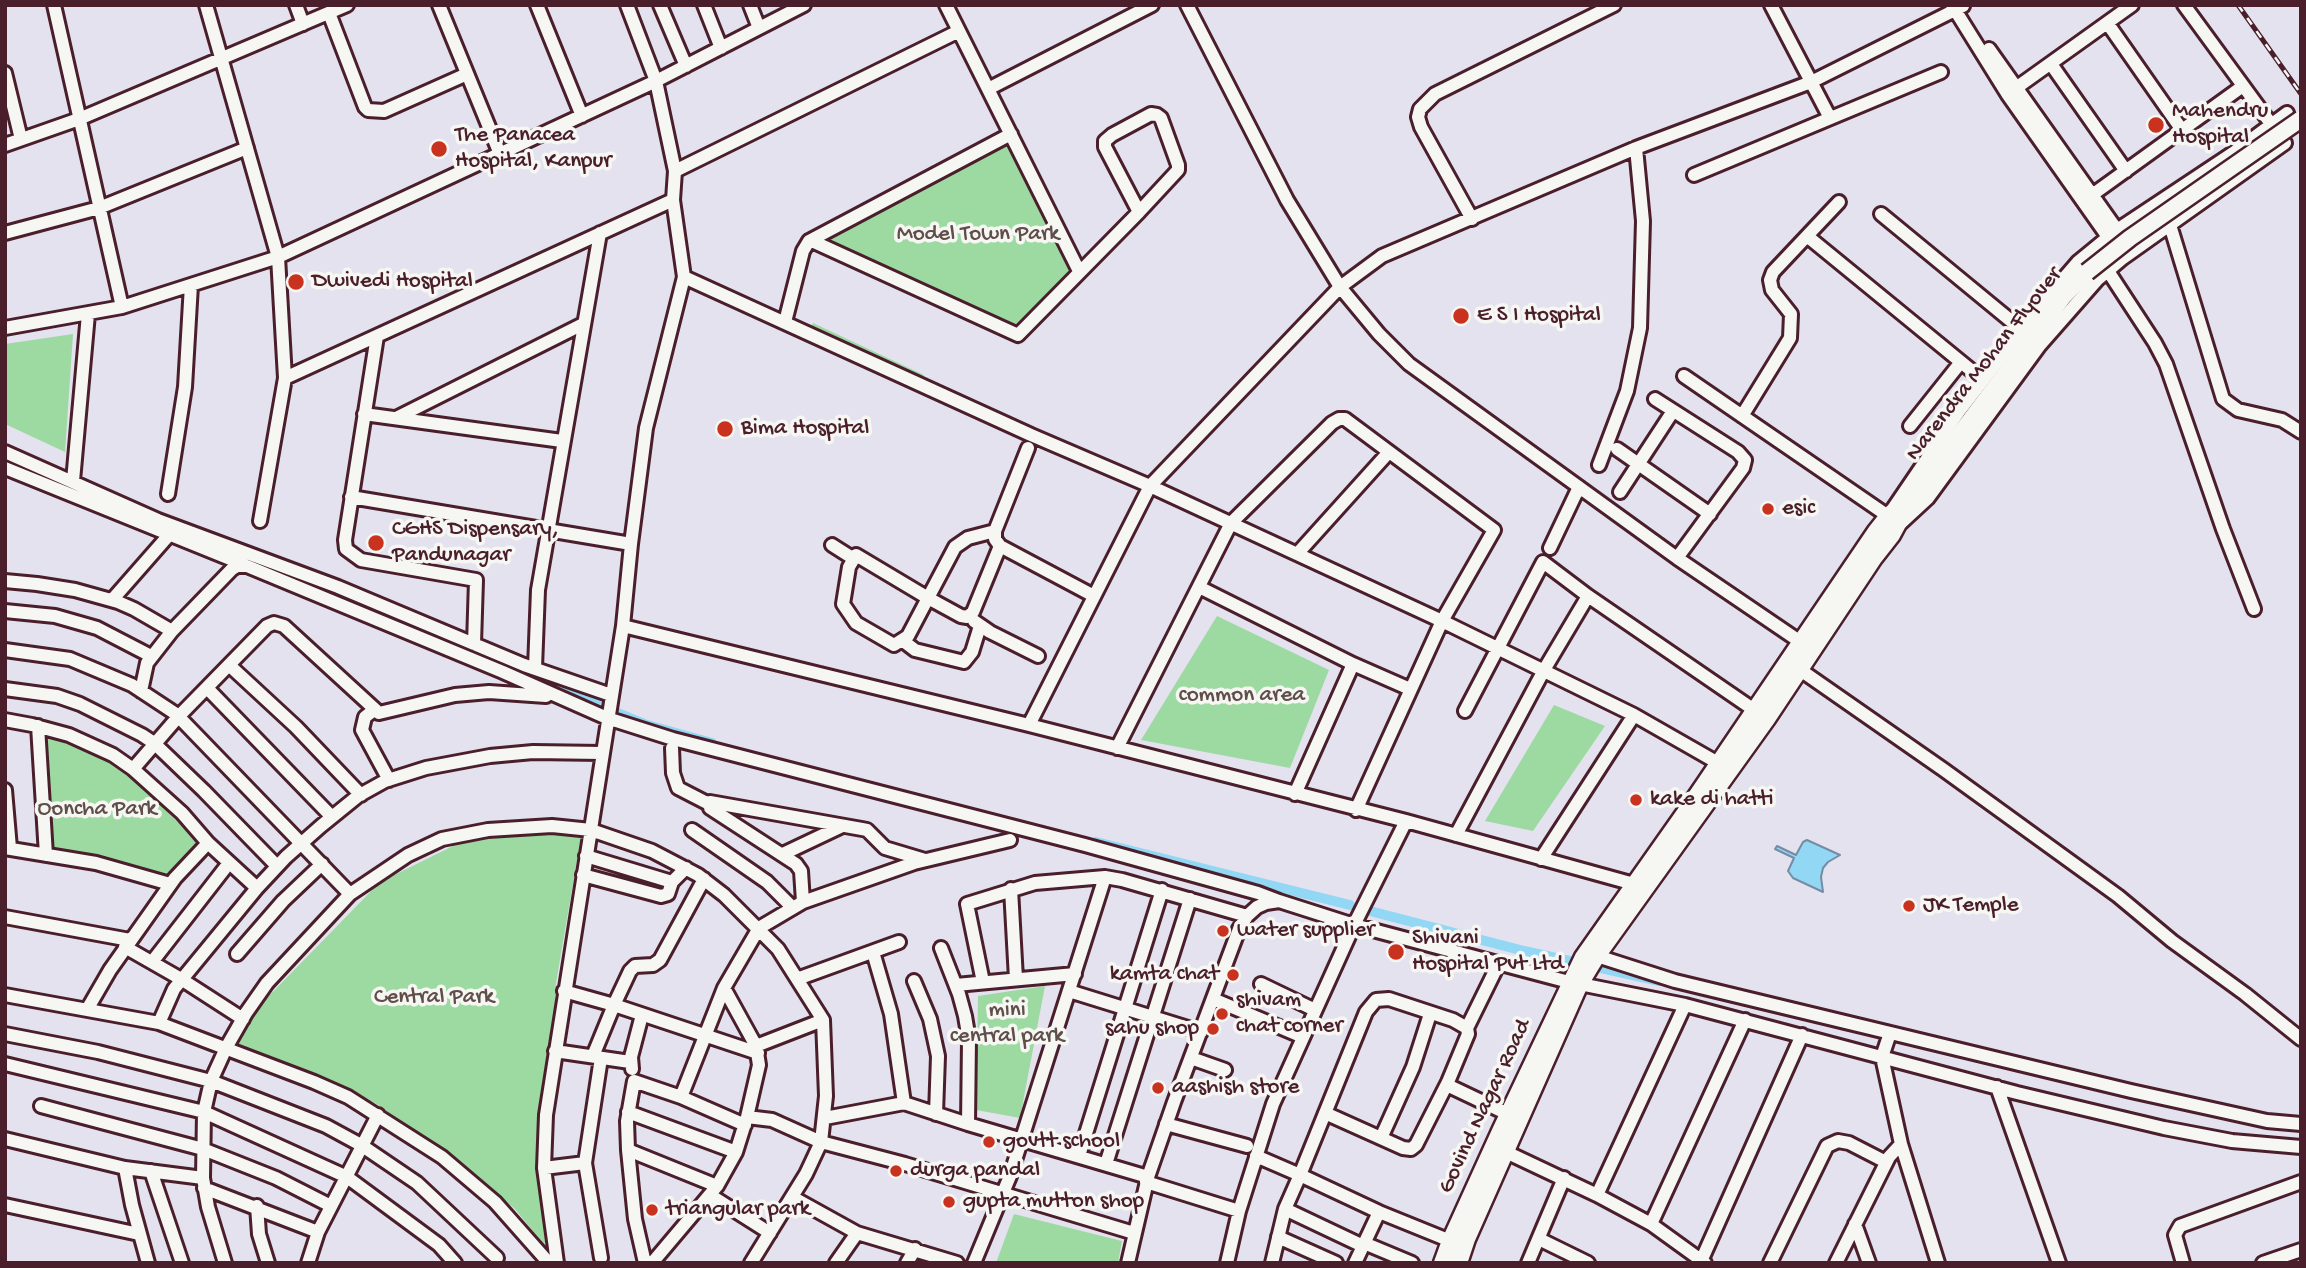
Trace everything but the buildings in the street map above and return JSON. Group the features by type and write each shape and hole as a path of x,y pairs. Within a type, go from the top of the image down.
{"main road":[{"name":"Narendra Mohan Flyover","path":"1807,646 1891,522 2063,297 2087,272 2130,238 2294,116"},
{"path":"1760,714 1799,669 1807,646"},
{"path":"1584,969 1807,646"},
{"name":"Govind Nagar Road","path":"1459,1263 1457,1243 1508,1114 1584,969"},
{"name":"Govind Nagar Road","path":"1442,1263 1457,1243 1506,1152 1584,969"}],"street":[{"path":"54,5 122,307"},
{"path":"205,5 278,257 285,378 260,521"},
{"path":"296,5 303,24"},
{"path":"5,145 79,119 347,5"},
{"path":"439,5 500,154"},
{"path":"537,5 582,116"},
{"path":"549,1262 544,1168 546,1115 623,626 646,428 684,277 673,200 675,171 656,81 627,5"},
{"path":"660,5 686,66"},
{"path":"704,5 721,48"},
{"path":"750,5 759,28"},
{"path":"5,328 122,307 278,257 656,81 804,5"},
{"path":"946,5 1079,271"},
{"path":"988,89 1152,5"},
{"path":"1187,5 1287,200 1340,287 1379,334 1409,364 1677,558 1807,646"},
{"path":"1472,219 1421,127 1418,117 1420,109 1435,94 1614,5"},
{"path":"1771,5 1830,118"},
{"path":"2016,88 2132,5"},
{"path":"1891,522 1928,498 2040,345 2078,298 2128,255 2286,143 2184,5"},
{"path":"1029,725 1150,486 1340,287 1382,256 1636,148 1811,82 1958,6"},
{"path":"1958,6 2092,195 2113,234"},
{"path":"1958,6 2008,95 2128,255"},
{"path":"329,13 368,110 384,111 467,74"},
{"path":"2108,24 2182,130"},
{"path":"675,171 959,31"},
{"path":"2051,64 2126,171"},
{"path":"1694,175 1941,72"},
{"path":"5,73 21,139"},
{"path":"2092,195 2243,86"},
{"path":"809,241 1018,335 1139,212 1178,170 1161,118 1151,114 1111,135 1105,141 1105,147 1139,212"},
{"path":"1891,522 1909,482 1983,380 2078,262 2113,234 2272,125 2294,116"},
{"path":"785,322 800,261 809,241 1011,134"},
{"path":"5,233 99,208 247,148"},
{"path":"1599,464 1627,391 1640,328 1643,221 1636,148"},
{"path":"285,378 673,200"},
{"path":"1742,416 1790,338 1791,314 1772,290 1770,281 1773,272 1839,202"},
{"path":"1881,214 2022,330"},
{"path":"2170,225 2223,399 2238,410 2282,420 2301,432"},
{"path":"535,668 538,590 600,233"},
{"path":"1807,236 1983,380"},
{"path":"2108,271 2166,364 2223,529 2254,609"},
{"path":"684,277 1031,435 1150,486 1442,621 1634,715 1725,766"},
{"path":"168,494 185,387 191,285"},
{"path":"73,481 88,314"},
{"path":"396,418 583,324"},
{"path":"377,336 351,497 346,549 361,560 476,580 474,644"},
{"path":"1909,425 1961,362"},
{"path":"1684,376 1891,522"},
{"path":"1655,400 1738,452 1745,460 1743,468 1677,558"},
{"path":"1619,492 1673,411"},
{"path":"365,414 562,441"},
{"path":"1117,748 1231,523 1339,418 1345,419 1494,530 1442,621 1356,810"},
{"path":"1028,448 995,531 995,539 1000,546 1094,596"},
{"path":"1617,449 1710,513"},
{"path":"5,452 158,520 338,587 474,644 611,695"},
{"path":"1297,554 1389,452"},
{"path":"5,468 503,672 558,698 685,743 1085,845 1258,893 1354,925 1499,963 1660,978 2232,1114 2301,1124"},
{"path":"1550,548 1579,487"},
{"path":"351,497 631,544"},
{"path":"970,615 961,616 928,598 856,555 849,567 843,604 856,623 894,645 908,636 928,598 955,547 968,538 995,531"},
{"path":"112,600 169,535"},
{"path":"832,545 854,559"},
{"path":"970,615 1000,546"},
{"path":"1465,711 1543,562 1760,714"},
{"path":"141,691 147,663 172,631 232,569 247,566"},
{"path":"5,582 37,584 112,600 134,608 172,631"},
{"path":"1199,587 1353,664 1410,689"},
{"path":"1456,835 1544,670 1588,596"},
{"path":"5,611 55,616 97,628 151,656"},
{"path":"970,615 980,626 1038,656"},
{"path":"133,769 229,664 267,626 274,623 279,624 374,710 383,713 455,695 489,692 558,698"},
{"path":"623,626 1406,821 1639,887"},
{"path":"902,640 915,650 964,662 972,652 980,626"},
{"path":"5,650 70,659 132,685 178,717 350,894"},
{"path":"229,664 296,727 360,794"},
{"path":"1296,794 1353,664"},
{"path":"1799,669 2118,896 2172,941 2301,1039"},
{"path":"207,688 332,817"},
{"path":"5,689 57,696 80,704 142,735 154,743 277,866"},
{"path":"374,710 365,717 362,730 389,780"},
{"path":"1541,859 1634,715"},
{"path":"5,720 38,726 94,745 113,755 183,813 208,843 257,888"},
{"path":"38,726 46,855"},
{"path":"672,748 673,773 678,788 709,804 710,808 796,864 801,871 798,905"},
{"path":"159,1023 163,1009 181,979 257,888 302,842 360,794 389,780 426,768 490,756 533,752 602,753"},
{"path":"5,790 7,848 123,869 170,884"},
{"path":"709,804 713,801 867,831 885,848 926,860"},
{"path":"1227,1263 1251,1151 1354,925 1406,821"},
{"path":"225,1263 204,1183 204,1112 211,1081 226,1048 267,983 350,894 408,855 442,839 501,829 552,826 591,830 652,850 704,879 759,928 778,949 823,1020 827,1096 821,1142 792,1197 751,1263"},
{"path":"783,854 842,826"},
{"path":"692,830 798,905"},
{"path":"681,1097 724,988 759,928 798,905 926,860 1010,840"},
{"path":"88,1008 127,943 170,884 208,843"},
{"path":"586,856 672,882"},
{"path":"152,962 229,863"},
{"path":"237,954 283,901 322,864"},
{"path":"583,876 661,896 668,894 672,882 687,868"},
{"path":"983,982 967,904 1035,883 1105,877 1161,890 1247,916"},
{"path":"974,1263 1004,1193 1105,877"},
{"path":"601,1258 584,1163 597,1057 614,1004 632,968 653,965 660,960 704,879"},
{"path":"1011,889 1016,979"},
{"path":"1079,1156 1161,890"},
{"path":"1107,1164 1190,899"},
{"path":"1128,1263 1147,1179 1239,929 1247,916 1266,903 1279,901"},
{"path":"5,917 127,943 152,962 243,1018"},
{"path":"797,979 899,942"},
{"path":"941,948 965,1016 968,1040 968,1124"},
{"path":"873,952 891,1014 904,1103"},
{"path":"1325,1113 1403,1149 1411,1149 1416,1145 1447,1085 1468,1034 1467,1028 1499,963"},
{"path":"1584,969 1685,1004 1997,1087 2218,1139 2301,1147"},
{"path":"956,985 1075,974"},
{"path":"914,981 930,1019 938,1056 936,1114"},
{"path":"1261,984 1315,1010"},
{"path":"652,1263 713,1191 736,1152 746,1121 758,1070 757,1049 724,988"},
{"path":"564,991 614,1004 704,1037 757,1049 823,1020"},
{"path":"1069,991 1201,1032"},
{"path":"5,995 159,1023 348,1097 442,1157 495,1202 549,1262"},
{"path":"1213,999 1303,1037"},
{"path":"1272,1263 1285,1209 1370,1005 1376,1000 1389,999 1453,1020 1467,1028"},
{"path":"1597,1195 1685,1004"},
{"path":"1381,1138 1413,1067 1430,1014"},
{"path":"642,1015 630,1062 635,1081 628,1112 628,1150 635,1219 645,1263"},
{"path":"1651,1224 1745,1020"},
{"path":"1890,1033 1882,1057 1901,1144 1938,1263"},
{"path":"5,1034 98,1052 211,1081 294,1112 361,1145 437,1200 497,1258"},
{"path":"1506,1152 1564,1178 1651,1224 1704,1261 1802,1035"},
{"path":"555,1051 630,1062"},
{"path":"1192,1058 1225,1070"},
{"path":"5,1064 204,1112 347,1177 439,1245 455,1263"},
{"path":"635,1081 746,1121 772,1121 821,1142 1004,1193 1134,1233"},
{"path":"1447,1085 1508,1114"},
{"path":"1997,1087 2059,1263"},
{"path":"825,1118 904,1103 1107,1164 1239,1211"},
{"path":"41,1106 203,1149 276,1178 331,1206"},
{"path":"628,1112 736,1152"},
{"path":"308,1263 318,1232 378,1115"},
{"path":"1166,1124 1251,1151 1379,1212 1457,1243"},
{"path":"5,1139 125,1168 204,1183 318,1232"},
{"path":"1770,1263 1827,1146 1838,1141 1849,1143 1886,1161"},
{"path":"1836,1263 1886,1161 1901,1144"},
{"path":"628,1150 713,1191 770,1233"},
{"path":"544,1168 584,1163"},
{"path":"125,1168 148,1263"},
{"path":"151,1171 182,1263"},
{"path":"1528,1263 1564,1178"},
{"path":"2183,1263 2175,1235 2180,1226 2301,1182"},
{"path":"792,1197 857,1233 957,1263"},
{"path":"5,1206 139,1234"},
{"path":"257,1206 259,1234 268,1263"},
{"path":"1285,1209 1412,1263"},
{"path":"1355,1263 1379,1212"},
{"path":"1855,1224 1869,1263"},
{"path":"836,1263 857,1233"},
{"path":"1278,1237 1336,1263"},
{"path":"1539,1239 1588,1263"},
{"path":"907,1263 915,1249"},
{"path":"2263,1263 2301,1250"}],"green space":[{"name":"Model Town Park","path":"1011,134 1079,271 1018,335 812,241"},
{"path":"813,323 924,375 920,382 809,331"},
{"path":"73,334 65,452 5,424 5,344"},
{"name":"common area","path":"1217,616 1329,670 1290,768 1141,740"},
{"path":"1554,705 1605,726 1533,831 1485,821"},
{"name":"Ooncha Park","path":"45,736 126,770 200,844 168,877 51,850"},
{"name":"Central Park","path":"544,832 581,837 556,983 545,1246 515,1209 461,1162 375,1103 237,1043 260,1005 380,882 461,842"},
{"name":"mini central park","path":"1045,986 1020,1118 976,1110 978,996"},
{"path":"1014,1214 1122,1241 1118,1263 996,1263"}],"water":[{"path":"1807,840 1840,855 1823,868 1823,892 1793,878 1788,871 1794,858 1775,849 1777,846 1796,855"}],"waterway":[{"path":"341,599 647,725 712,743"},
{"path":"1096,842 1350,905"},
{"path":"1366,910 1524,951 1660,981"}],"railway":[{"path":"2238,5 2301,94"}],"place":[{"name":"Mahendru Hospital","path":"2156,125"},
{"name":"The Panacea Hospital, Kanpur","path":"439,149"},
{"name":"Dwivedi Hospital","path":"296,282"},
{"name":"E S I Hospital","path":"1461,316"},
{"name":"Bima Hospital","path":"725,429"},
{"name":"esic","path":"1768,509"},
{"name":"CGHS Dispensary, Pandunagar","path":"376,543"},
{"name":"kake di hatti","path":"1636,800"},
{"name":"JK Temple","path":"1909,906"},
{"name":"water supplier","path":"1223,931"},
{"name":"Shivani Hospital Pvt Ltd","path":"1396,952"},
{"name":"kamta chat","path":"1233,975"},
{"name":"shivam chat corner","path":"1222,1014"},
{"name":"sahu shop","path":"1213,1029"},
{"name":"aashish store","path":"1158,1088"},
{"name":"govtt school","path":"989,1142"},
{"name":"durga pandal","path":"896,1171"},
{"name":"gupta mutton shop","path":"949,1202"},
{"name":"triangular park","path":"652,1210"}]}
